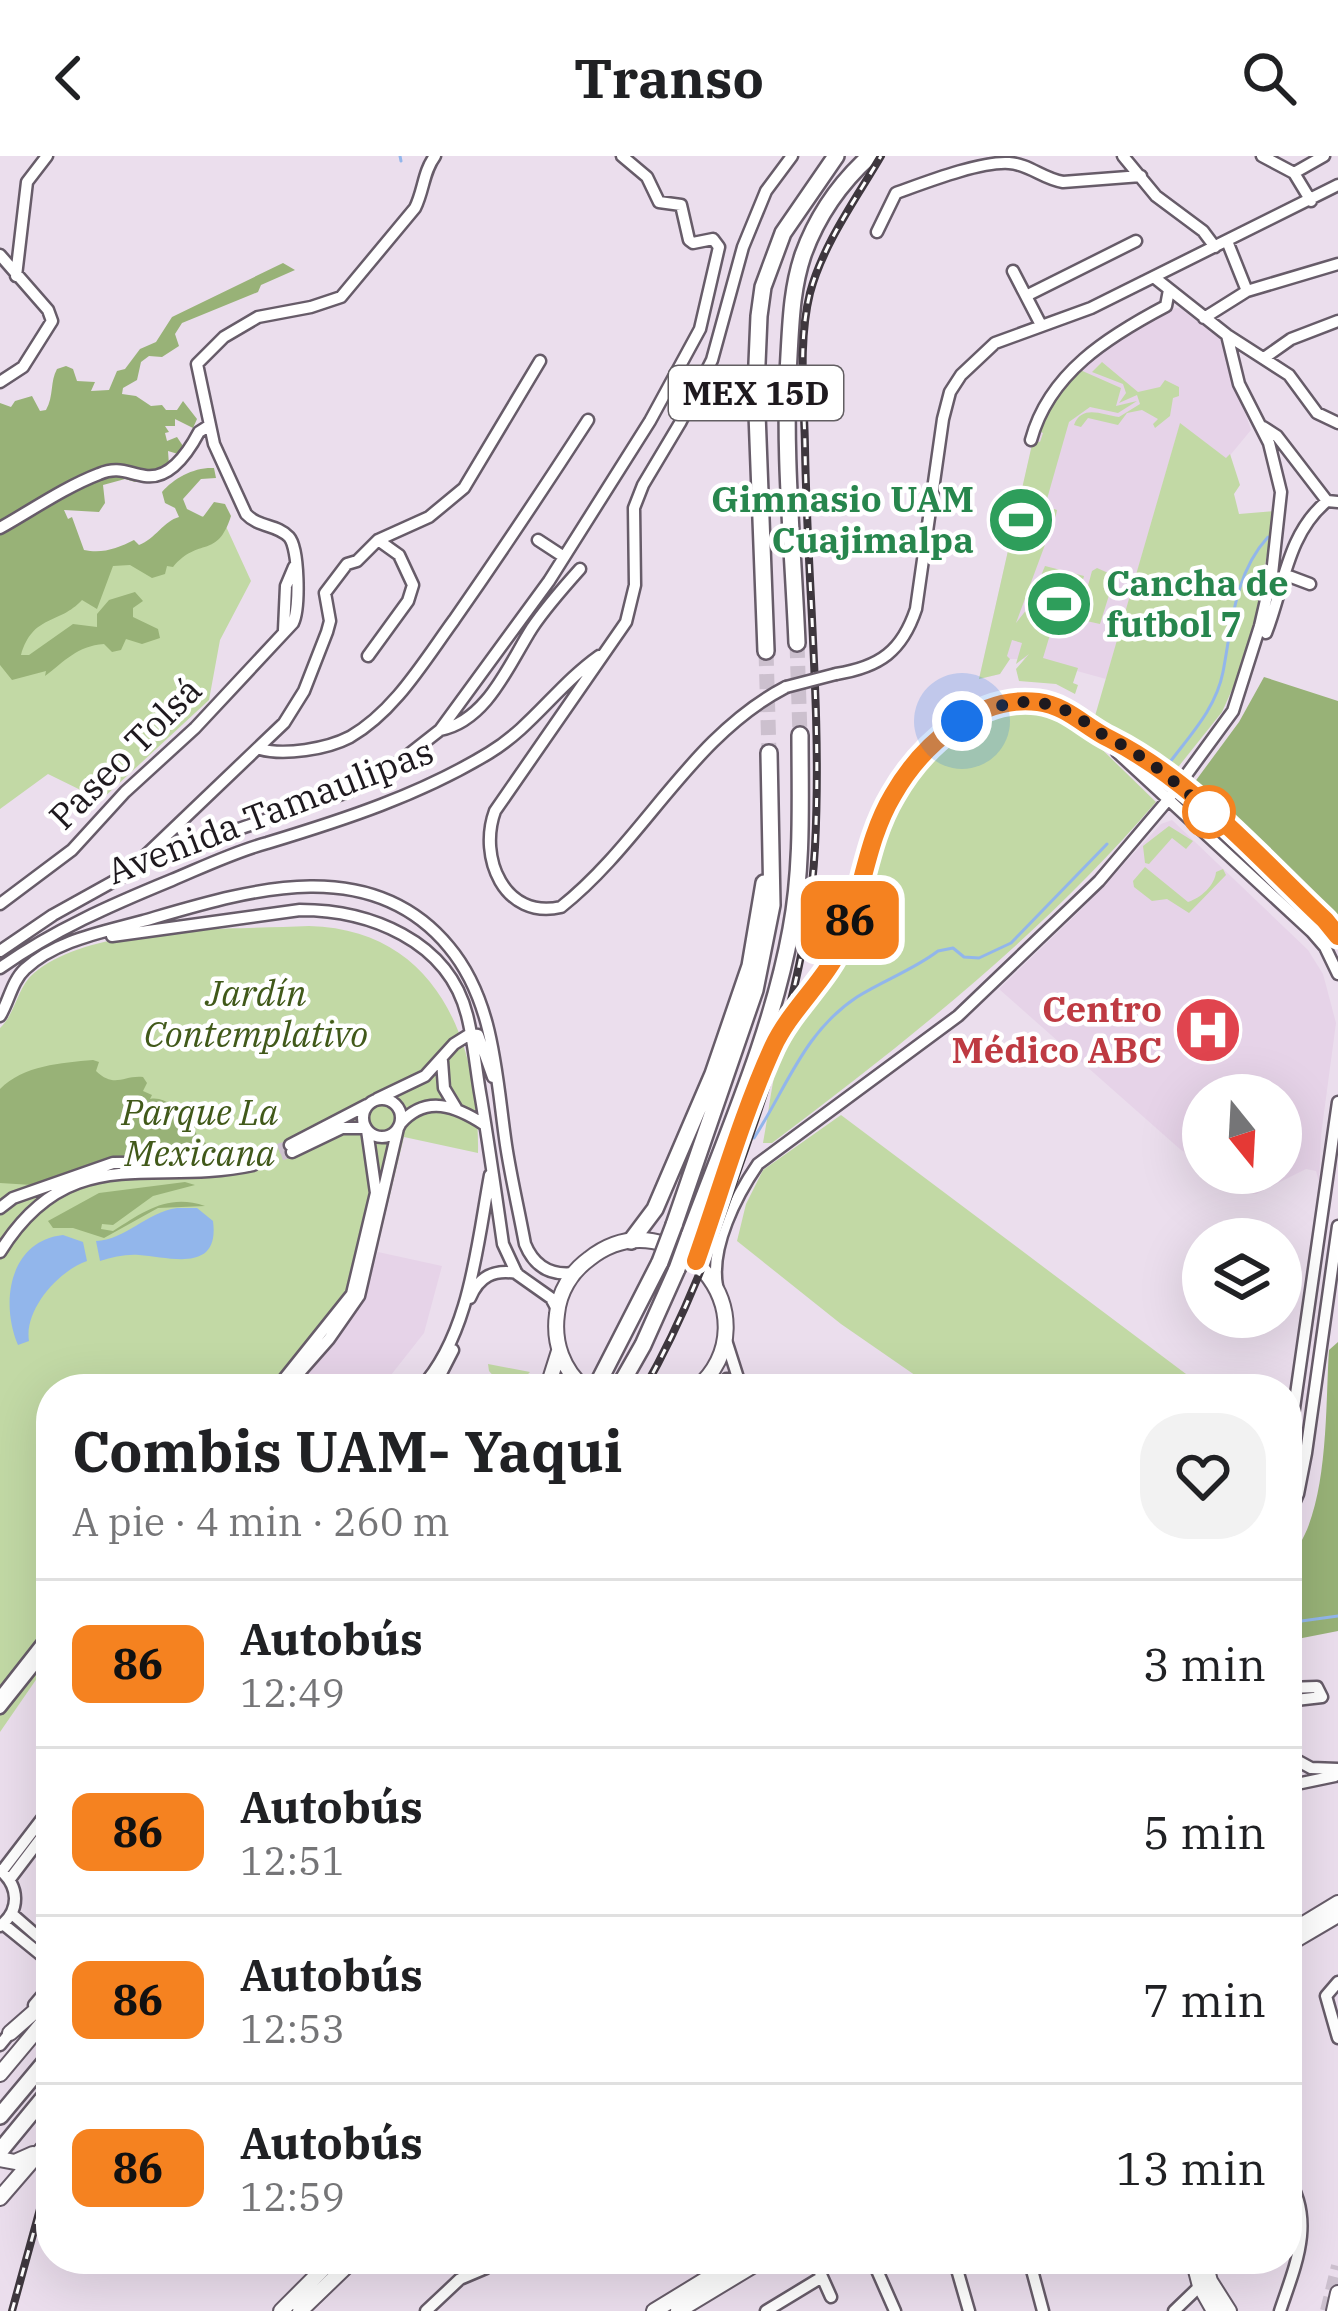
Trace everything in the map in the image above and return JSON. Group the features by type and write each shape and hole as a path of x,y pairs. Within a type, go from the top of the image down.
{"highway":[{"name":"MEX 15D","path":"766,650 755,387 759,316 772,258 783,233 836,156"},
{"name":"MEX 15D","path":"797,643 786,400 791,303 816,224 870,156"},
{"path":"630,1374 677,1269 774,999 792,928 800,735"},
{"path":"603,1374 660,1262 755,990 772,905 769,753"},
{"path":"631,1241 655,1209 713,1075 750,966 772,839"},
{"path":"0,2116 36,2073"},
{"path":"3,2150 36,2108"}],"main road":[{"path":"551,1374 559,1351 557,1309 574,1273 599,1252 631,1241 675,1248 696,1261 718,1290 725,1335 709,1374"},
{"path":"559,1351 572,1374"},
{"path":"1302,1925 1338,1903"},
{"path":"1302,1936 1338,1915"},
{"path":"3,2034 36,2009"},
{"path":"0,2074 36,2031"},
{"path":"3,2150 25,2159 36,2151"},
{"path":"0,2198 36,2156"},
{"path":"281,2311 318,2274"},
{"path":"300,2311 338,2274"},
{"path":"655,2311 715,2274"},
{"path":"678,2311 739,2274"},
{"path":"1197,2274 1214,2311"},
{"path":"1208,2274 1228,2311"}],"street":[{"path":"16,276 27,182 47,156"},
{"path":"325,595 292,594 295,544 286,533 262,526 246,514 214,444 199,382 200,357 258,317 340,297 415,208 435,156"},
{"path":"179,826 184,839 195,843 380,777 440,730 564,557 650,421 700,329 719,247 713,239 689,240 681,205 659,202 647,177 622,156"},
{"path":"792,156 766,191 742,247 712,360 634,508 634,593 626,622 489,826 487,844 494,868 519,902 536,911 561,907 570,900 707,747 760,701 786,688 885,659 908,633 916,609 950,392 995,343 1091,308 1338,185"},
{"path":"1124,156 1156,196 1220,244 1247,291"},
{"path":"1294,173 1324,156"},
{"path":"1267,157 1294,173 1311,201"},
{"path":"877,232 896,193 994,164 1028,167 1063,182 1142,176"},
{"path":"1026,296 1136,241"},
{"path":"0,255 48,310 52,321 23,367 0,382"},
{"path":"1204,318 1247,291 1338,264"},
{"path":"1013,271 1041,325"},
{"path":"1155,278 1289,376 1317,412 1338,423"},
{"path":"1031,440 1057,388 1105,339 1166,306 1169,290"},
{"path":"1264,358 1291,338 1338,321"},
{"path":"718,1290 714,1264 742,1187 758,1164 958,1016 1099,881 1180,785 1234,711 1260,626 1281,492 1262,425 1239,384 1227,335"},
{"path":"0,951 125,875 284,723 304,691 330,621 325,595 347,564 357,561 378,540 429,517 464,488 540,361"},
{"path":"260,749 322,746 349,737 407,686 588,420"},
{"path":"194,447 199,432 210,425"},
{"path":"1262,425 1332,501 1296,537 1265,633"},
{"path":"0,528 97,474 121,469 156,475 194,447 214,444"},
{"path":"368,656 409,601 413,585 399,555 378,540"},
{"path":"538,540 564,557"},
{"path":"440,730 461,722 479,707 533,626 580,569"},
{"path":"1286,575 1310,584"},
{"name":"Paseo Tolsá","path":"0,904 71,850 124,792 195,728 297,615 292,594"},
{"name":"Avenida Tamaulipas","path":"0,968 64,926 106,907 264,843 363,813 450,773 522,730 554,694 607,651"},
{"path":"554,694 567,705"},
{"path":"696,1261 773,1047 842,946 879,821 914,764 962,721 1015,701 1052,705 1125,744 1180,785 1338,936"},
{"path":"1113,741 1117,752 1167,801 1312,932 1338,974"},
{"name":"Avenida Tamaulipas","path":"0,1016 16,980 34,962 86,937 193,906 261,888 303,884 339,888 394,905 448,946 465,973 485,1017 525,1244 542,1267 553,1273 574,1273"},
{"path":"261,888 254,897 256,910 300,910"},
{"path":"185,926 184,918 193,906"},
{"name":"Avenida Tamaulipas","path":"0,1026 22,982 37,966 88,942 300,910 331,910 387,925 437,962 463,1004 503,1244 517,1274"},
{"path":"437,962 454,977 465,973"},
{"path":"456,1108 419,1107 383,1137 366,1129 341,1128 291,1148 425,1076 470,1034 479,1038 498,1085"},
{"path":"443,1058 443,1088 456,1108 485,1125"},
{"path":"295,1374 329,1339 359,1296 399,1126 396,1105 372,1102"},
{"path":"291,1374 352,1294 376,1193 362,1116 372,1102"},
{"path":"1299,1374 1338,1102"},
{"path":"0,1208 13,1198 113,1163 252,1161 224,1171 106,1174 60,1193 26,1218 2,1246"},
{"path":"430,1374 448,1346 459,1315 492,1166"},
{"path":"0,1191 23,1205 26,1218"},
{"path":"1302,1469 1338,1226"},
{"path":"441,1374 478,1283 493,1273 517,1274 551,1298 557,1309"},
{"path":"1306,1321 1325,1324"},
{"path":"725,1335 738,1374"},
{"path":"0,1697 36,1656"},
{"path":"0,1708 36,1658"},
{"path":"1302,1688 1317,1687 1322,1697 1302,1699"},
{"path":"1302,1760 1338,1768"},
{"path":"1302,1782 1338,1768"},
{"path":"4,1873 36,1828"},
{"path":"4,1873 36,1840"},
{"path":"4,1873 16,1896 12,1914 2,1925 36,1951"},
{"path":"12,1914 36,1935"},
{"path":"1338,1982 1326,1996 1338,2038"},
{"path":"3,2034 36,2000"},
{"path":"426,2311 471,2274"},
{"path":"821,2274 831,2297"},
{"path":"879,2274 896,2311"},
{"path":"959,2274 969,2311"},
{"path":"1033,2274 1043,2311"},
{"path":"1280,2311 1291,2274"},
{"path":"766,2311 822,2277"},
{"path":"1174,2311 1200,2286"}],"shaded area":[{"path":"1180,308 1220,339 1251,430 1227,459 1180,424 1106,679 1037,660 1007,659 1000,674 979,679 1033,441 1059,389 1092,354 1165,309"},
{"path":"1172,820 1308,950 1323,974 1336,1023 1319,1182 1316,1171 1302,1171 1302,1074 1182,1074 1182,1151 999,989 1161,824"},
{"path":"378,1252 442,1266 424,1333 392,1374 304,1374 358,1309"}],"green space":[{"path":"283,263 295,270 261,285 258,292 182,323 175,334 179,346 141,362 137,380 123,388 122,394 166,410 177,410 183,401 197,419 193,428 175,419 175,426 165,426 169,432 165,433 167,441 177,437 185,449 178,454 168,451 169,465 135,482 125,479 103,485 105,503 99,512 64,510 68,519 72,517 84,550 110,550 134,540 139,545 179,517 165,503 162,492 192,471 214,468 216,478 201,479 183,499 187,509 203,517 214,502 225,504 231,516 226,530 213,543 167,566 165,574 152,578 130,565 113,566 97,609 82,600 32,633 21,655 29,655 73,624 97,627 97,614 109,600 135,592 143,601 133,608 133,617 158,629 160,638 142,644 126,639 121,650 112,652 104,644 95,645 72,655 45,676 46,671 12,680 0,665 0,403 11,407 32,396 40,411 46,410 57,369 66,366 73,369 77,381 95,382 91,391 109,390 117,371 125,369 140,349 156,342 172,317"},
{"path":"1102,362 1138,392 1160,387 1165,380 1179,387 1170,416 1155,428 1158,419 1142,410 1127,413 1118,425 1088,418 1081,427 1074,425 1087,413 1119,417 1140,404 1137,395 1119,403 1126,393 1123,384 1092,372"},
{"path":"1078,369 1121,388 1116,406 1137,401 1118,413 1090,407 1069,422 1045,506 1057,510 1056,515 1016,623 1045,566 1084,576 1069,632 1052,628 1043,658 1078,668 1073,683 1078,685 1075,694 1056,684 1019,681 1016,669 1029,654 1016,664 1022,643 1012,640 1010,659 1000,674 979,679 1033,440 1040,442 1043,433 1036,430 1060,388 1064,390 1063,384"},
{"path":"1180,423 1226,458 1230,454 1240,485 1234,494 1239,514 1275,511 1249,652 1222,712 1175,771 1095,716"},
{"path":"218,509 251,581 220,640 209,700 101,800 48,774 0,809 0,626 85,573"},
{"path":"1097,568 1115,576 1100,624 1082,620 1080,615 1092,571"},
{"path":"1264,677 1338,701 1338,919 1194,783 1239,722"},
{"path":"1018,708 1046,711 1082,730 1156,802 1068,896 973,983 772,1143 763,1143 788,1032 847,945 906,795 949,740 980,720"},
{"path":"1169,826 1193,841 1186,849 1172,838 1145,863 1143,846"},
{"path":"1145,867 1188,902 1206,890 1216,872 1223,869 1226,875 1189,913 1167,899 1152,901 1134,887 1133,881"},
{"name":"Parque La Mexicana","path":"309,926 353,932 390,947 420,970 443,1000 459,1034 471,1072 478,1153 404,1137 365,1298 305,1374 36,1374 36,1680 0,1732 0,1028 34,973 60,957 127,937"},
{"path":"99,1062 96,1071 103,1076 114,1080 143,1077 147,1083 143,1091 152,1095 150,1099 190,1111 197,1136 218,1157 122,1158 32,1185 0,1183 0,1089 32,1070"},
{"path":"841,1115 1186,1374 913,1374 841,1324 737,1241 746,1204 763,1170"},
{"path":"185,1182 195,1185 153,1196 113,1225 102,1224 101,1229 113,1231 146,1211 168,1203 205,1206 158,1208 104,1238 73,1228 53,1228 48,1221 99,1193"},
{"path":"1338,1342 1338,1631 1302,1638 1302,1540 1323,1461 1329,1350"},
{"path":"488,1364 530,1372 492,1374"}],"water":[{"path":"177,1208 197,1208 213,1221 213,1238 201,1256 129,1255 100,1261 96,1241"},
{"path":"63,1235 83,1242 87,1261 65,1273 45,1293 32,1317 29,1341 18,1345 10,1293 20,1261 45,1240"}],"waterway":[{"path":"400,156 401,161"},
{"path":"1170,762 1215,697 1241,584 1268,537"},
{"path":"754,1138 810,1044 839,1011 938,951 953,948 964,957 979,958 1011,943 1107,844"},
{"path":"1302,1621 1338,1616"}],"tunnel":[{"path":"797,643 800,735"},
{"path":"766,651 769,753"},
{"path":"250,1158 290,1145"},
{"path":"253,1165 292,1152"},
{"path":"1327,2311 1338,2266"}],"railway":[{"path":"652,1374 719,1222 766,1086 806,929 817,797 804,331 810,293 823,257 881,156"},
{"path":"12,2311 36,2224"}],"bus line":[{"name":"86","path":"696,1261 773,1047 842,946 879,821 914,764 962,721 1015,701 1052,705 1073,714 1125,744 1180,785 1338,936"}],"place":[{"name":"Gimnasio UAM Cuajimalpa","path":"1021,520"},
{"name":"Cancha de futbol 7","path":"1059,604"},
{"name":"Centro Médico ABC","path":"1208,1030"}],"route":[{"path":"962,721 1015,701 1052,705 1125,744 1209,812"}],"park label":[{"name":"Jardín Contemplativo","path":"256,1014"}]}
